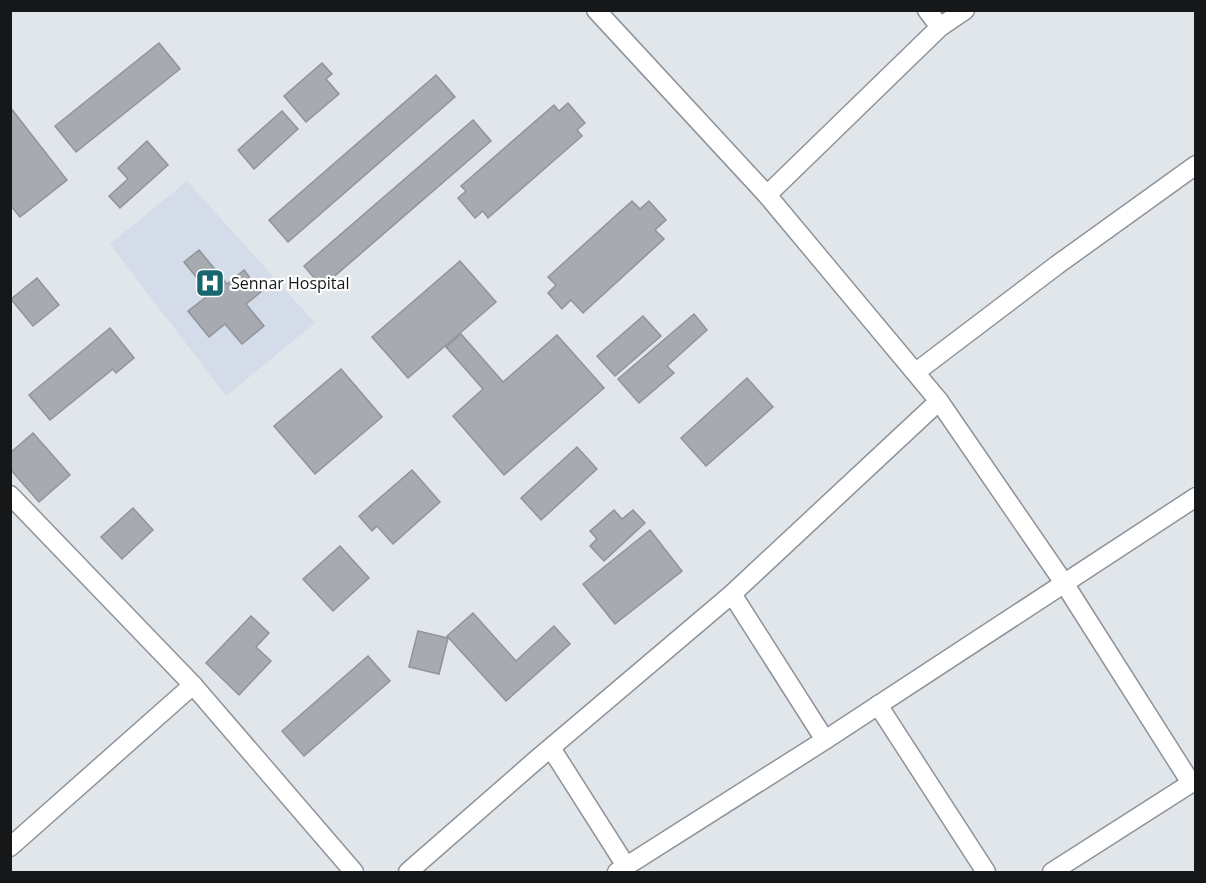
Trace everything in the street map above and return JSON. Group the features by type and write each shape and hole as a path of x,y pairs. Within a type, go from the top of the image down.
{"street":[{"path":"596,10 767,195 939,401 1064,583 1193,781 1052,873"},
{"path":"927,10 940,27"},
{"path":"767,195 940,27 965,10"},
{"path":"916,372 1057,265 1196,165"},
{"path":"408,873 550,748 732,594 939,401"},
{"path":"10,495 193,685 354,873"},
{"path":"550,748 622,869 825,740 1196,497"},
{"path":"732,594 825,740"},
{"path":"10,847 193,685"},
{"path":"879,705 986,873"}],"shaded area":[{"name":"Sennar Hospital","path":"187,181 315,323 226,396 110,244"}],"building":[{"path":"159,43 180,69 76,152 55,126"},
{"path":"322,63 332,74 326,79 339,94 306,122 284,96"},
{"path":"436,75 455,97 288,242 269,220"},
{"path":"568,103 585,123 577,130 582,136 488,218 483,211 475,218 458,198 466,191 461,186 554,105 559,111"},
{"path":"10,107 67,180 20,217 10,205"},
{"path":"282,111 298,129 254,169 238,150"},
{"path":"473,120 491,141 322,287 304,266"},
{"path":"147,141 168,165 120,208 109,196 128,179 118,168"},
{"path":"632,201 640,209 649,201 666,220 655,230 664,239 583,313 571,300 562,309 548,293 556,285 548,277"},
{"path":"199,250 227,284 244,270 261,292 246,304 264,326 242,344 225,324 209,337 188,311 210,294 184,262"},
{"path":"460,261 496,302 408,378 372,337"},
{"path":"37,278 59,305 33,326 11,299"},
{"path":"694,314 707,330 667,366 674,373 639,403 618,379"},
{"path":"643,316 661,336 615,376 597,356"},
{"path":"110,328 134,358 116,373 113,369 50,420 29,395"},
{"path":"461,334 503,382 557,335 604,388 504,475 453,416 483,389 446,347"},
{"path":"341,369 382,417 315,474 274,426"},
{"path":"747,378 773,407 706,466 681,438"},
{"path":"33,433 70,475 39,502 10,469 10,453"},
{"path":"577,447 597,469 541,520 521,498"},
{"path":"412,470 440,502 393,544 377,526 372,531 359,516"},
{"path":"133,508 153,530 122,559 101,537"},
{"path":"614,510 622,519 633,510 645,523 604,561 590,546 597,539 590,531"},
{"path":"650,530 682,571 615,624 583,584"},
{"path":"340,546 369,578 333,611 303,579"},
{"path":"473,613 516,661 554,626 570,644 506,701 447,636"},
{"path":"251,616 269,633 256,647 271,661 239,695 206,663"},
{"path":"418,631 448,638 439,674 409,667"},
{"path":"368,656 390,681 304,756 282,731"}],"place":[{"name":"Sennar Hospital","path":"210,283"}]}
